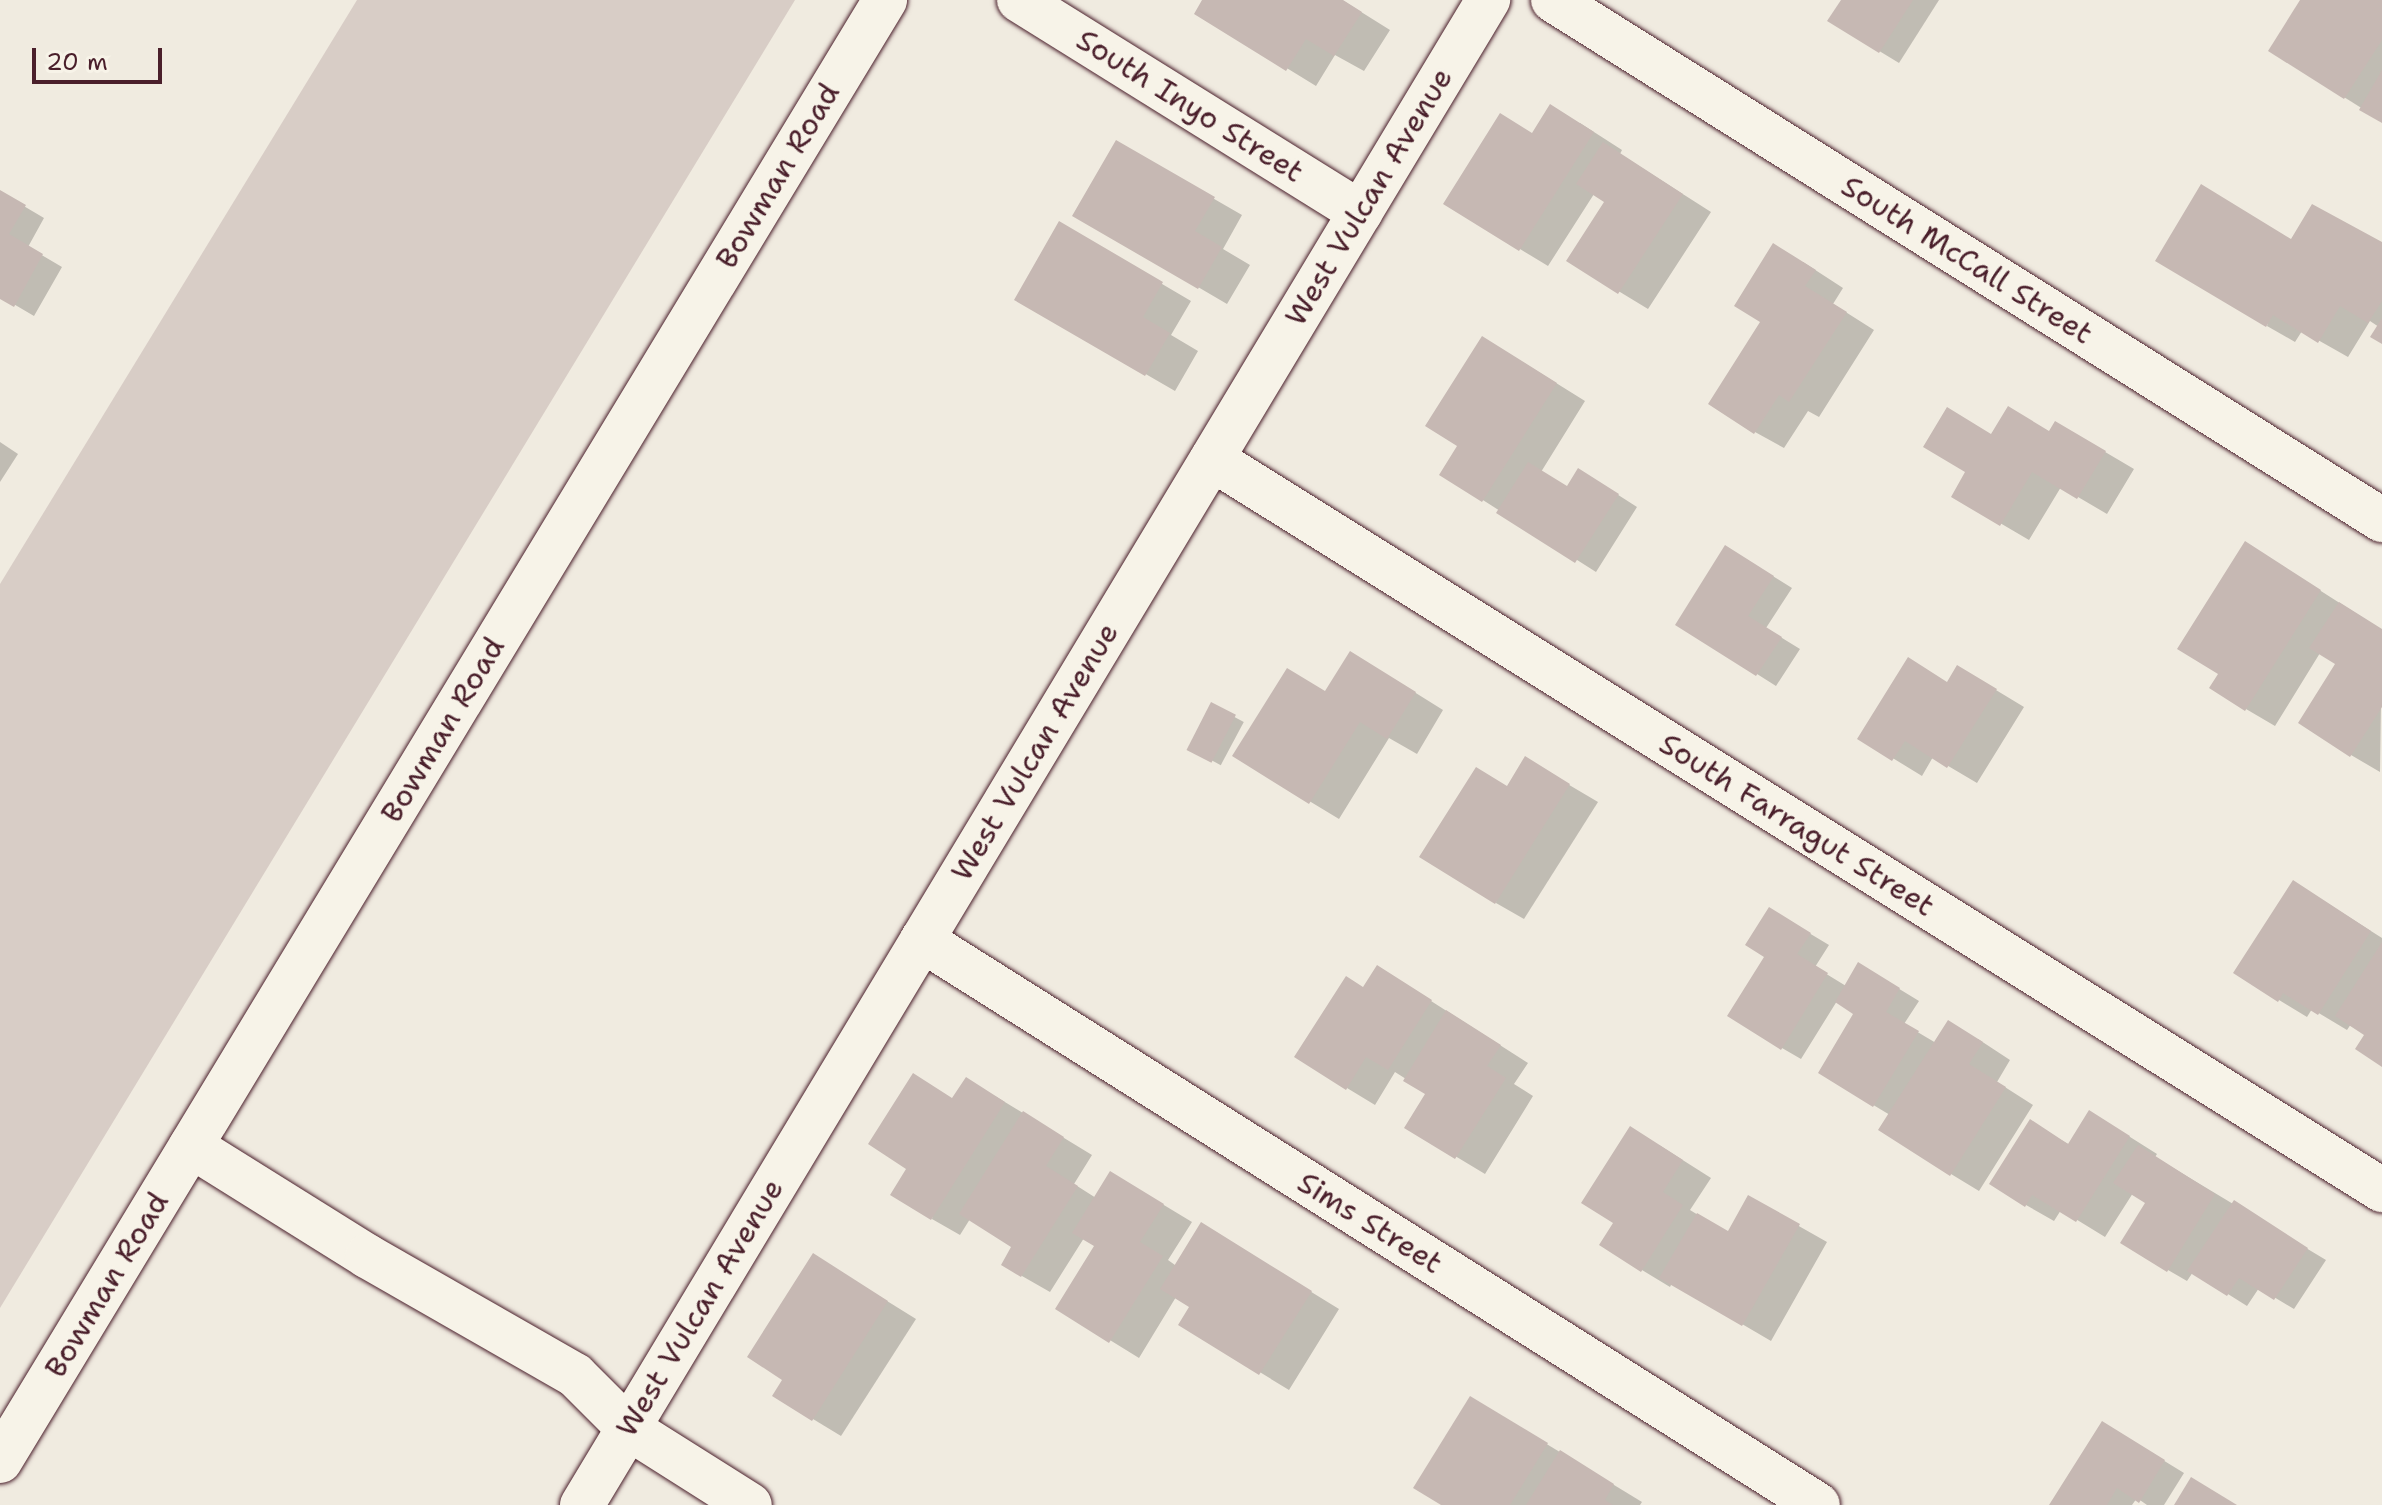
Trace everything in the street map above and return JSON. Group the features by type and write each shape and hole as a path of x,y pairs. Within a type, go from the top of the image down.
{"street":[{"name":"Bowman Road","path":"0,1461 885,0"},
{"name":"South Inyo Street","path":"1019,0 1360,212"},
{"name":"West Vulcan Avenue","path":"582,1505 1488,0"},
{"name":"South McCall Street","path":"1553,0 2382,520"},
{"name":"South Farragut Street","path":"1212,459 2382,1190"},
{"name":"Sims Street","path":"922,940 1818,1505"},
{"path":"191,1146 367,1256 575,1375 628,1428 750,1505"}],"shaded area":[{"path":"357,0 795,0 0,1308 0,584"}],"building":[{"path":"1202,0 1343,0 1362,12 1334,56 1306,39 1286,71 1194,14"},
{"path":"1841,0 1913,0 1879,53 1827,21"},
{"path":"2300,0 2382,0 2382,40 2344,99 2268,51"},
{"path":"2382,70 2382,123 2359,110"},
{"path":"1550,104 1594,132 1519,251 1443,204 1500,113 1532,133"},
{"path":"1116,140 1215,197 1195,231 1222,247 1198,289 1072,216"},
{"path":"1603,142 1683,194 1618,294 1566,261 1604,202 1576,184"},
{"path":"2201,184 2291,239 2312,204 2382,242 2382,301 2368,323 2340,306 2318,343 2273,315 2266,327 2155,261"},
{"path":"0,190 26,205 9,234 43,254 14,307 0,299"},
{"path":"1059,221 1163,282 1143,317 1170,333 1145,376 1014,300"},
{"path":"1773,243 1816,270 1805,286 1847,312 1789,402 1779,395 1754,434 1708,404 1760,322 1734,306"},
{"path":"2382,318 2382,344 2370,337"},
{"path":"1482,336 1557,383 1482,502 1439,475 1457,446 1425,426"},
{"path":"2008,406 2049,431 2055,421 2106,451 2077,499 2032,472 2000,526 1951,497 1965,472 1923,447 1947,407 1991,434"},
{"path":"1528,462 1567,486 1578,468 1619,494 1575,563 1496,513"},
{"path":"2245,541 2321,590 2245,711 2209,688 2218,674 2177,649"},
{"path":"1725,545 1774,576 1748,616 1782,637 1756,676 1675,625"},
{"path":"2339,602 2382,629 2382,707 2350,757 2298,723 2335,664 2309,648"},
{"path":"1350,651 1416,692 1387,739 1360,722 1309,804 1232,756 1287,668 1325,691"},
{"path":"1908,657 1947,682 1957,665 1997,689 1947,768 1905,741 1892,761 1857,739"},
{"path":"1211,702 1236,715 1211,763 1186,750"},
{"path":"1525,756 1570,784 1495,904 1419,857 1476,767 1507,786"},
{"path":"2293,880 2371,931 2318,1015 2283,993 2278,1002 2233,973"},
{"path":"1769,907 1811,933 1797,954 1828,973 1781,1050 1727,1016 1764,957 1745,945"},
{"path":"2382,942 2382,1067 2355,1049 2364,1035 2335,1016"},
{"path":"1858,962 1900,988 1886,1012 1919,1031 1873,1107 1818,1073 1853,1014 1835,1002"},
{"path":"1377,965 1432,1000 1388,1070 1366,1057 1346,1090 1294,1057 1346,976 1363,987"},
{"path":"1446,1010 1501,1045 1487,1066 1506,1078 1455,1159 1404,1128 1425,1094 1403,1081"},
{"path":"1948,1020 1983,1042 1969,1064 2006,1087 1950,1176 1878,1130"},
{"path":"913,1073 952,1098 966,1077 1005,1102 931,1220 890,1195 906,1169 868,1144"},
{"path":"2089,1110 2130,1136 2076,1222 2032,1195 2025,1207 1989,1184 2030,1119 2068,1144"},
{"path":"1023,1111 1064,1137 1046,1166 1078,1186 1021,1277 1001,1265 1011,1247 959,1214"},
{"path":"1630,1126 1683,1160 1663,1192 1683,1205 1641,1272 1599,1245 1613,1223 1581,1203"},
{"path":"2138,1145 2215,1194 2167,1272 2120,1243 2145,1203 2113,1183"},
{"path":"1110,1171 1164,1204 1140,1242 1163,1256 1109,1343 1055,1309 1094,1246 1072,1233"},
{"path":"1748,1195 1800,1224 1742,1326 1659,1278 1697,1213 1728,1231"},
{"path":"2234,1200 2308,1248 2274,1300 2239,1278 2227,1296 2187,1271"},
{"path":"1201,1222 1312,1291 1259,1375 1178,1325 1189,1307 1160,1289"},
{"path":"813,1253 888,1301 812,1421 772,1396 782,1380 747,1357"},
{"path":"1470,1396 1548,1443 1510,1505 1441,1505 1413,1488"},
{"path":"2102,1421 2165,1460 2139,1503 2117,1488 2107,1505 2049,1505"},
{"path":"1560,1450 1614,1484 1605,1500 1613,1505 1526,1505"},
{"path":"2191,1477 2237,1505 2174,1505"}]}
